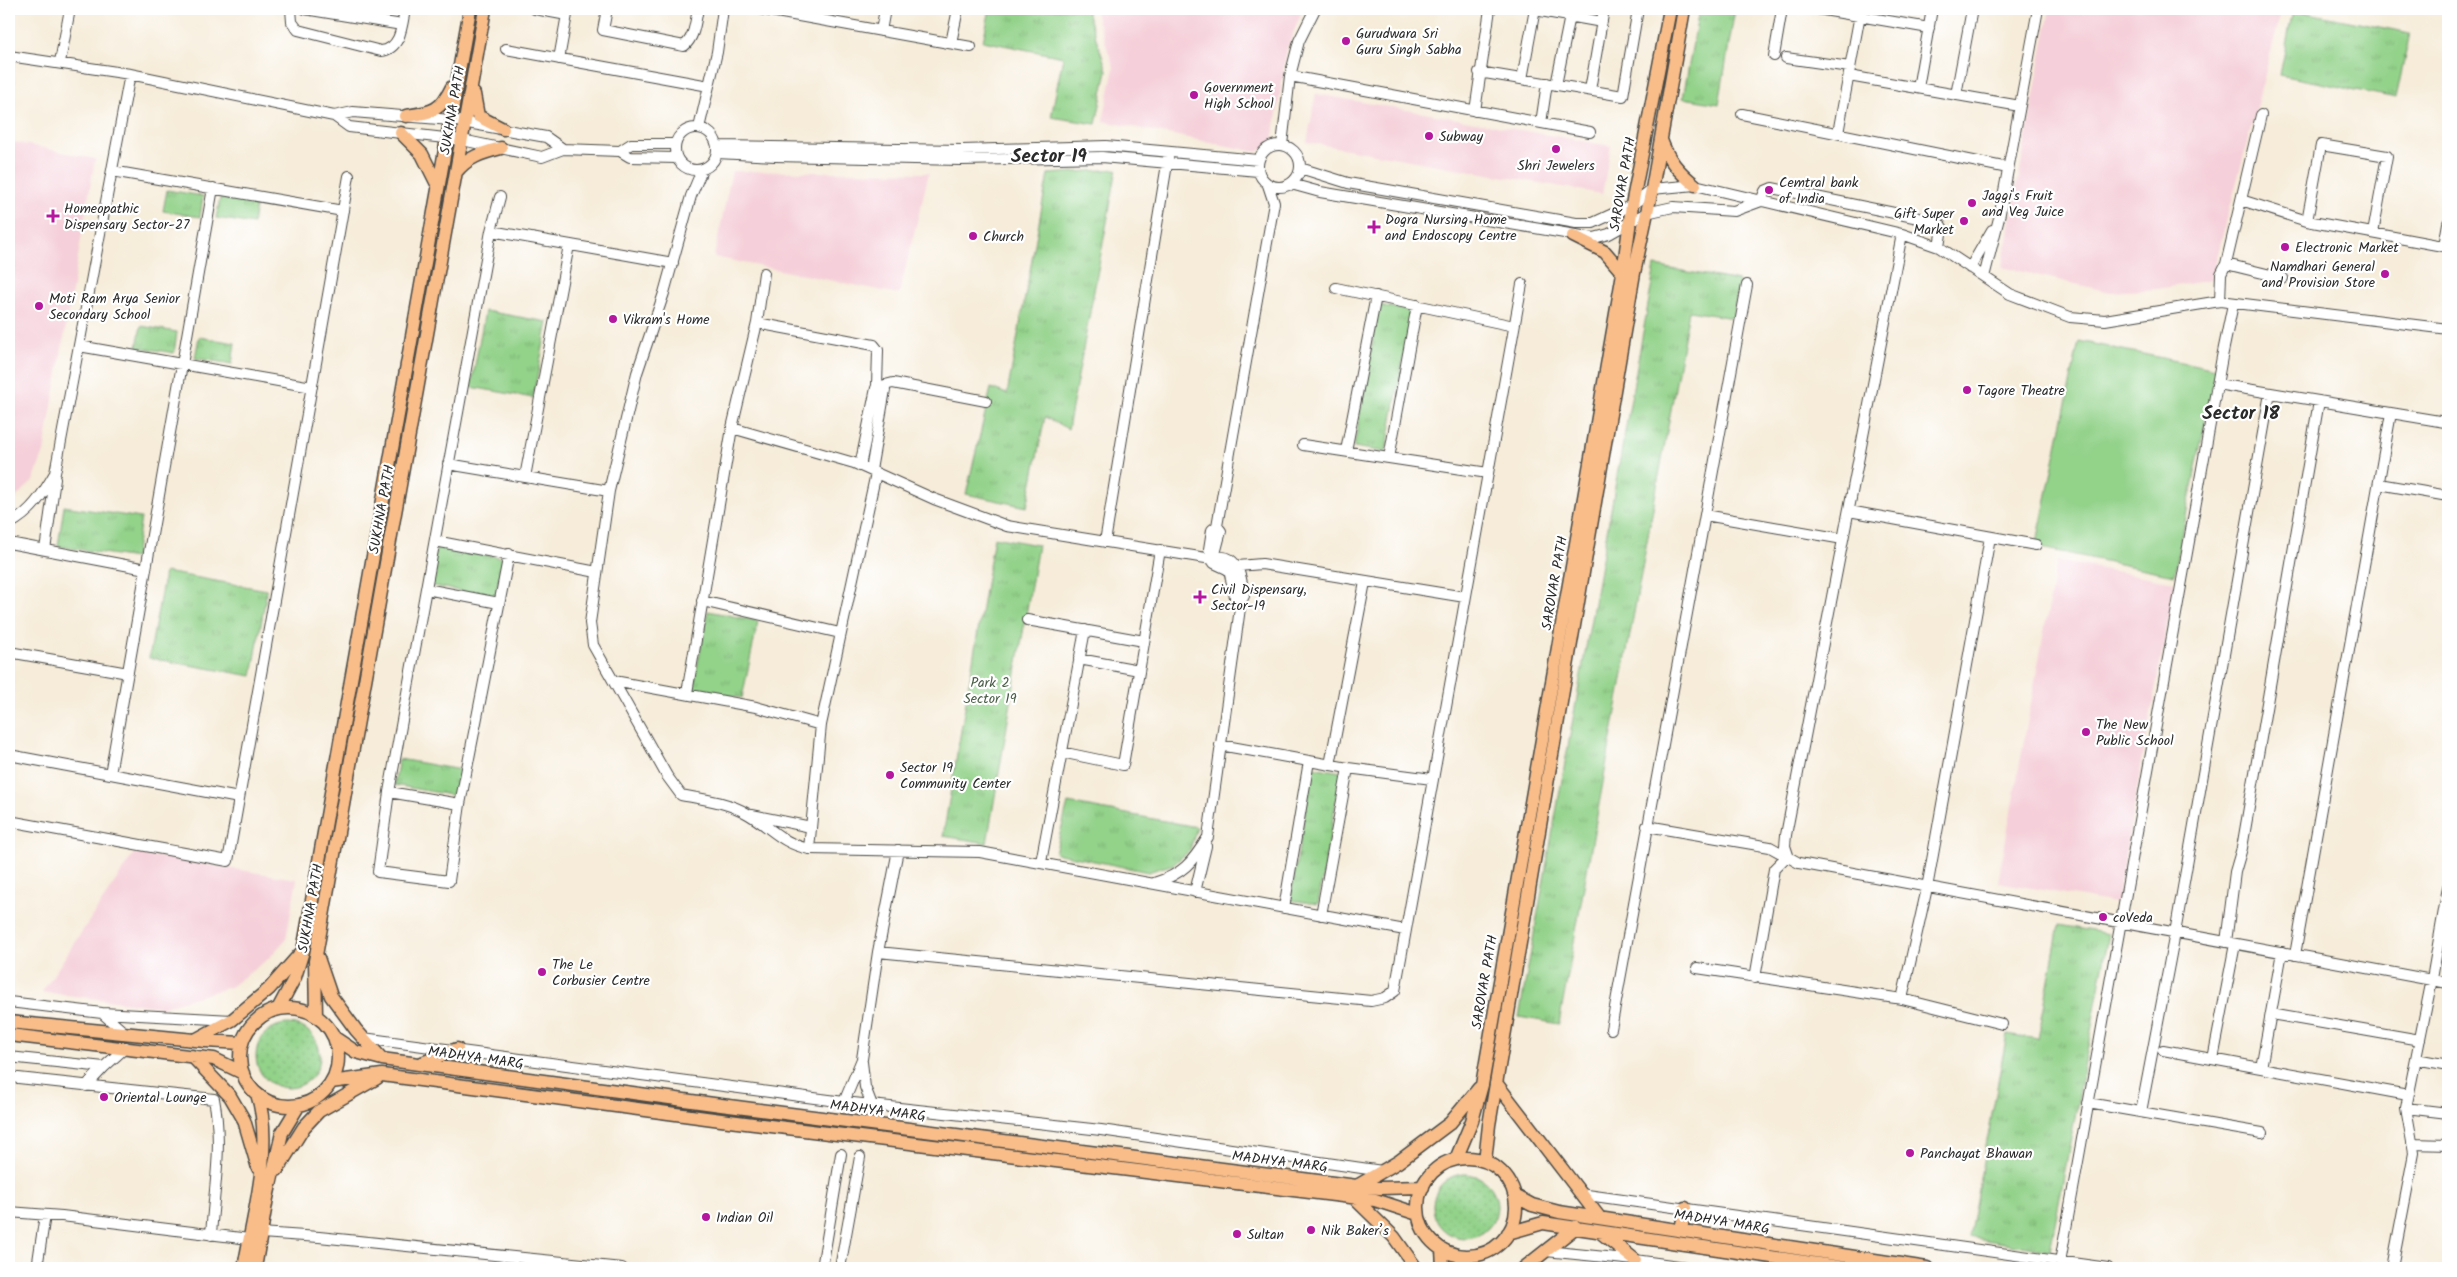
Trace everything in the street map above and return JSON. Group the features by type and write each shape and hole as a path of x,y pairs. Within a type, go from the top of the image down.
{"main road":[{"name":"SUKHNA PATH","path":"278,1009 295,977 303,952 470,9"},
{"name":"SUKHNA PATH","path":"316,1016 317,953 485,9"},
{"name":"SAROVAR PATH","path":"1456,1159 1472,1121 1482,1085 1622,273 1632,205 1670,9"},
{"name":"SAROVAR PATH","path":"1485,1162 1496,1083 1634,273 1652,189 1684,9"},
{"path":"406,116 433,111 442,105 460,68"},
{"path":"473,77 474,103 478,116 503,129"},
{"path":"401,133 425,159 438,189"},
{"path":"1660,138 1667,157 1679,172 1695,185"},
{"path":"456,173 468,160 501,148"},
{"path":"1573,236 1605,252 1622,273"},
{"path":"195,1040 232,1020 269,989 303,952"},
{"path":"317,953 332,996 363,1038 382,1059"},
{"path":"244,1268 260,1173 264,1141 264,1114 257,1094 243,1073 240,1057 242,1043 250,1028 258,1019 278,1009 307,1011 316,1016 334,1038 338,1057 336,1071 331,1082 319,1095 299,1105 274,1103 257,1094"},
{"path":"9,1022 242,1043"},
{"path":"9,1035 214,1059 243,1073"},
{"name":"MADHYA MARG","path":"334,1038 356,1052 382,1059 1355,1191 1375,1200 1418,1214"},
{"path":"420,1064 457,1049"},
{"path":"192,1056 230,1096 244,1120 260,1173"},
{"path":"272,1180 304,1127 319,1111 382,1075"},
{"name":"MADHYA MARG","path":"331,1082 382,1075 722,1120 1355,1191 1380,1188 1423,1187"},
{"path":"1496,1083 1599,1217"},
{"path":"1416,1268 1394,1236 1355,1191 1450,1123 1482,1085"},
{"path":"255,1268 282,1133 299,1105"},
{"path":"1456,1159 1485,1162 1500,1170 1514,1196 1515,1214 1508,1233 1489,1250 1466,1262 1442,1249 1425,1233 1418,1214 1420,1193 1423,1187 1436,1170 1456,1159"},
{"name":"MADHYA MARG","path":"1514,1196 1532,1205 1558,1212 1926,1268"},
{"path":"1681,1230 1685,1208"},
{"name":"MADHYA MARG","path":"1508,1233 1543,1223 1845,1268"},
{"path":"1524,1268 1576,1227"},
{"path":"1598,1231 1635,1260"},
{"path":"1442,1249 1443,1268"}],"street":[{"path":"60,62 70,9"},
{"path":"291,9 292,22 298,30 381,51 388,50 394,46 402,25 405,9"},
{"path":"305,9 322,10 402,25"},
{"path":"535,9 567,12 558,59"},
{"path":"607,9 603,30 684,46 689,41 694,29 698,9"},
{"path":"699,128 717,52 723,9"},
{"path":"760,9 808,13 881,30 971,47"},
{"path":"881,30 885,9"},
{"path":"951,43 958,9"},
{"path":"1282,145 1290,76 1299,42 1314,9"},
{"path":"1475,111 1490,9"},
{"path":"1590,90 1604,9"},
{"path":"1480,72 1623,96 1638,9"},
{"path":"1774,56 1782,9"},
{"path":"1818,9 1861,12 1928,28"},
{"path":"1918,88 1932,9"},
{"path":"1956,95 1972,9"},
{"path":"1984,277 1999,218 2038,9"},
{"path":"1522,79 1535,10 1602,22"},
{"path":"1838,133 1861,12"},
{"path":"1541,123 1570,16"},
{"path":"506,49 709,86"},
{"path":"9,56 60,62 130,74 334,116 353,112 465,122 546,137 563,149"},
{"path":"1786,58 1918,88 2020,106"},
{"path":"45,550 55,473 130,74"},
{"path":"1290,76 1590,132"},
{"path":"1742,114 2008,168"},
{"path":"2220,301 2221,274 2226,264 2261,115"},
{"path":"334,116 349,127 462,140 542,156 563,149 620,151 630,157 677,158"},
{"path":"686,168 702,170 709,167 717,149 713,137 699,128 683,132 675,144 677,158 686,168 691,196"},
{"path":"620,151 631,144 675,144"},
{"path":"1211,557 1216,550 1220,531 1217,526 1274,204 1268,185 1258,171 1258,160 1267,148 1282,145 1290,148 1296,154 1300,168 1296,179 1287,185 1271,221"},
{"path":"2307,221 2321,145 2387,156 2374,233"},
{"path":"717,149 961,160 1168,157 1258,160"},
{"path":"1168,157 1258,171"},
{"path":"1105,542 1168,157"},
{"path":"1300,168 1348,183 1576,223 1593,223 1632,205 1652,189 1695,185 1902,234 1939,247 2010,294 2070,316 2105,320 2220,301 2448,329"},
{"path":"702,170 691,196 673,263 637,373 609,491 590,623 593,645 667,776 680,794 725,804 748,814 811,827"},
{"path":"112,171 343,211"},
{"path":"9,821 228,861 349,176"},
{"path":"1347,196 1348,183"},
{"path":"1268,185 1287,185 1573,236 1594,238 1609,234 1646,213 1673,207 1734,211 1762,201"},
{"path":"110,774 213,188"},
{"path":"1762,201 1765,190 1772,188 1938,222 1942,228 1939,247"},
{"path":"500,197 491,231 388,792 378,872 449,881 460,804 508,554"},
{"path":"2241,200 2307,221 2446,246 2448,223"},
{"path":"1530,228 1533,214"},
{"path":"1970,268 1999,218"},
{"path":"491,231 673,263"},
{"path":"1788,855 1785,846 1786,835 1902,234"},
{"path":"525,477 569,245"},
{"path":"2226,264 2283,278"},
{"path":"687,693 732,428 757,324 764,273"},
{"path":"878,952 1371,1001 1385,998 1395,991 1522,284"},
{"path":"1611,1030 1747,285"},
{"path":"1336,288 1514,326"},
{"path":"1346,451 1376,296"},
{"path":"2060,1262 2233,304"},
{"path":"1389,458 1417,305"},
{"path":"757,324 874,345 878,350 879,386 860,466"},
{"path":"79,346 312,387"},
{"path":"879,386 893,382 986,400"},
{"path":"2218,384 2445,422"},
{"path":"809,849 821,725 873,472 885,390 879,386"},
{"path":"2141,1112 2176,933 2270,393"},
{"path":"2213,1059 2230,943 2235,872 2242,848 2319,401"},
{"path":"2295,955 2391,413"},
{"path":"732,428 860,466 934,499 1007,526 1229,559 1244,596 1240,601 1208,838 1195,892"},
{"path":"1303,445 1488,473"},
{"path":"448,464 609,491"},
{"path":"9,524 18,519 37,502 55,473"},
{"path":"2378,484 2448,496"},
{"path":"1849,512 2036,545"},
{"path":"1705,515 1843,539"},
{"path":"1902,999 1927,888 1990,537"},
{"path":"434,541 597,572"},
{"path":"9,543 146,569"},
{"path":"1061,752 1123,764 1160,550"},
{"path":"1234,568 1262,564 1465,597"},
{"path":"1330,765 1365,582"},
{"path":"426,589 499,603"},
{"path":"702,601 840,633"},
{"path":"1027,620 1144,641"},
{"path":"1041,862 1085,630"},
{"path":"9,652 128,673"},
{"path":"1079,659 1139,670"},
{"path":"614,681 756,707 821,725"},
{"path":"1220,745 1348,768 1432,779"},
{"path":"9,755 239,798"},
{"path":"1284,908 1309,761"},
{"path":"1322,915 1348,768"},
{"path":"388,792 460,804"},
{"path":"748,814 780,839 809,849 980,852 1405,930"},
{"path":"1647,826 1770,847 1788,855 1798,863 2448,982"},
{"path":"1153,884 1173,877 1185,868 1196,858 1208,838"},
{"path":"844,1102 862,1059 878,952 898,850"},
{"path":"1755,978 1774,869 1788,855"},
{"path":"2392,1268 2414,1153 2406,1108 2432,980 2448,887"},
{"path":"2261,1068 2282,952"},
{"path":"1697,968 1902,999 2002,1024"},
{"path":"9,1002 102,1014 232,1020"},
{"path":"102,1014 126,1034"},
{"path":"2271,1014 2420,1040"},
{"path":"363,1038 844,1102 1101,1130 1382,1171"},
{"path":"86,1086 126,1048"},
{"path":"2163,1050 2408,1095"},
{"path":"9,1056 104,1067"},
{"path":"862,1059 865,1087 872,1105"},
{"path":"2416,1059 2448,1065"},
{"path":"9,1077 214,1099 218,1123 218,1164 211,1235"},
{"path":"2088,1102 2262,1133"},
{"path":"2406,1108 2448,1113"},
{"path":"2412,1144 2448,1145"},
{"path":"822,1268 841,1154"},
{"path":"840,1268 860,1157"},
{"path":"1580,1194 2108,1268"},
{"path":"9,1212 249,1239"},
{"path":"37,1268 45,1215"},
{"path":"261,1233 319,1237 622,1268"},
{"path":"1546,1251 1693,1268"}],"shaded area":[{"name":"Government High School","path":"1094,9 1303,9 1287,48 1273,140 1258,152 1103,121 1114,68"},
{"path":"2050,9 2282,9 2211,280 2157,289 2110,292 2002,267"},
{"path":"1316,94 1611,146 1602,194 1307,142"},
{"name":"Moti Ram Arya Senior Secondary School","path":"9,141 95,159 44,452 33,481 9,504"},
{"path":"732,171 929,173 899,294 714,257"},
{"name":"The New Public School","path":"2057,561 2175,582 2116,903 1998,882"},
{"path":"134,853 297,879 286,939 268,959 230,987 161,1007 42,992"}],"green space":[{"path":"990,9 1086,9 1107,70 1096,124 1051,117 1063,57 983,41"},
{"path":"1699,9 1735,9 1719,104 1683,98"},
{"path":"2293,10 2410,33 2396,98 2280,75"},
{"path":"1117,169 1068,429 1045,417 1027,507 966,494 991,388 1007,394 1048,174"},
{"path":"167,190 203,196 200,217 163,211"},
{"path":"220,198 256,204 253,224 216,218"},
{"path":"1655,266 1739,281 1733,318 1689,311 1559,1024 1519,1017"},
{"path":"1379,305 1412,311 1386,452 1354,447"},
{"path":"485,311 548,322 533,398 471,387"},
{"path":"141,326 177,332 174,353 137,347"},
{"path":"199,337 235,343 232,364 195,358"},
{"path":"2079,341 2216,369 2174,575 2036,547"},
{"path":"64,506 141,518 135,558 58,546"},
{"name":"Park 2 Sector 19","path":"994,537 1038,545 987,843 943,836"},
{"path":"437,545 503,558 495,598 429,585"},
{"path":"165,572 267,590 252,676 149,658"},
{"path":"708,611 758,621 742,698 693,688"},
{"path":"399,759 461,770 456,796 394,785"},
{"path":"1313,767 1341,772 1318,904 1290,900"},
{"path":"1068,803 1197,827 1190,850 1174,864 1148,872 1055,853"},
{"path":"2059,925 2109,934 2050,1251 1969,1237 2007,1034 2038,1039"},
{"path":"282,1024 294,1024 311,1033 318,1044 320,1056 318,1068 311,1079 294,1088 282,1088 270,1083 261,1074 256,1062 256,1050 261,1038 270,1029"},
{"path":"1459,1174 1471,1174 1488,1183 1495,1194 1497,1206 1495,1218 1488,1229 1471,1238 1459,1238 1447,1233 1438,1224 1433,1212 1433,1200 1438,1188 1447,1179"}],"place":[{"name":"Gurudwara Sri Guru Singh Sabha","path":"1346,41"},
{"name":"Government High School","path":"1194,95"},
{"name":"Subway","path":"1429,136"},
{"name":"Shri Jewelers","path":"1556,149"},
{"name":"Cemtral bank of India","path":"1769,190"},
{"name":"Jaggi's Fruit and Veg Juice","path":"1972,203"},
{"name":"Homeopathic Dispensary Sector-27","path":"53,216"},
{"name":"Gift Super Market","path":"1964,221"},
{"name":"Dogra Nursing Home and Endoscopy Centre","path":"1374,227"},
{"name":"Church","path":"973,236"},
{"name":"Electronic Market","path":"2285,247"},
{"name":"Namdhari General and Provision Store","path":"2385,274"},
{"name":"Moti Ram Arya Senior Secondary School","path":"39,306"},
{"name":"Vikram's Home","path":"613,319"},
{"name":"Tagore Theatre","path":"1967,390"},
{"name":"Civil Dispensary, Sector-19","path":"1200,597"},
{"name":"The New Public School","path":"2086,732"},
{"name":"Sector 19 Community Center","path":"890,775"},
{"name":"coVeda","path":"2103,917"},
{"name":"The Le Corbusier Centre","path":"542,972"},
{"name":"Oriental Lounge","path":"104,1097"},
{"name":"Panchayat Bhawan","path":"1910,1153"},
{"name":"Indian Oil","path":"706,1217"},
{"name":"Nik Baker’s","path":"1311,1230"},
{"name":"Sultan","path":"1237,1234"}],"district":[{"name":"Sector 19","path":"1049,155"},
{"name":"Sector 18","path":"2241,412"}]}
